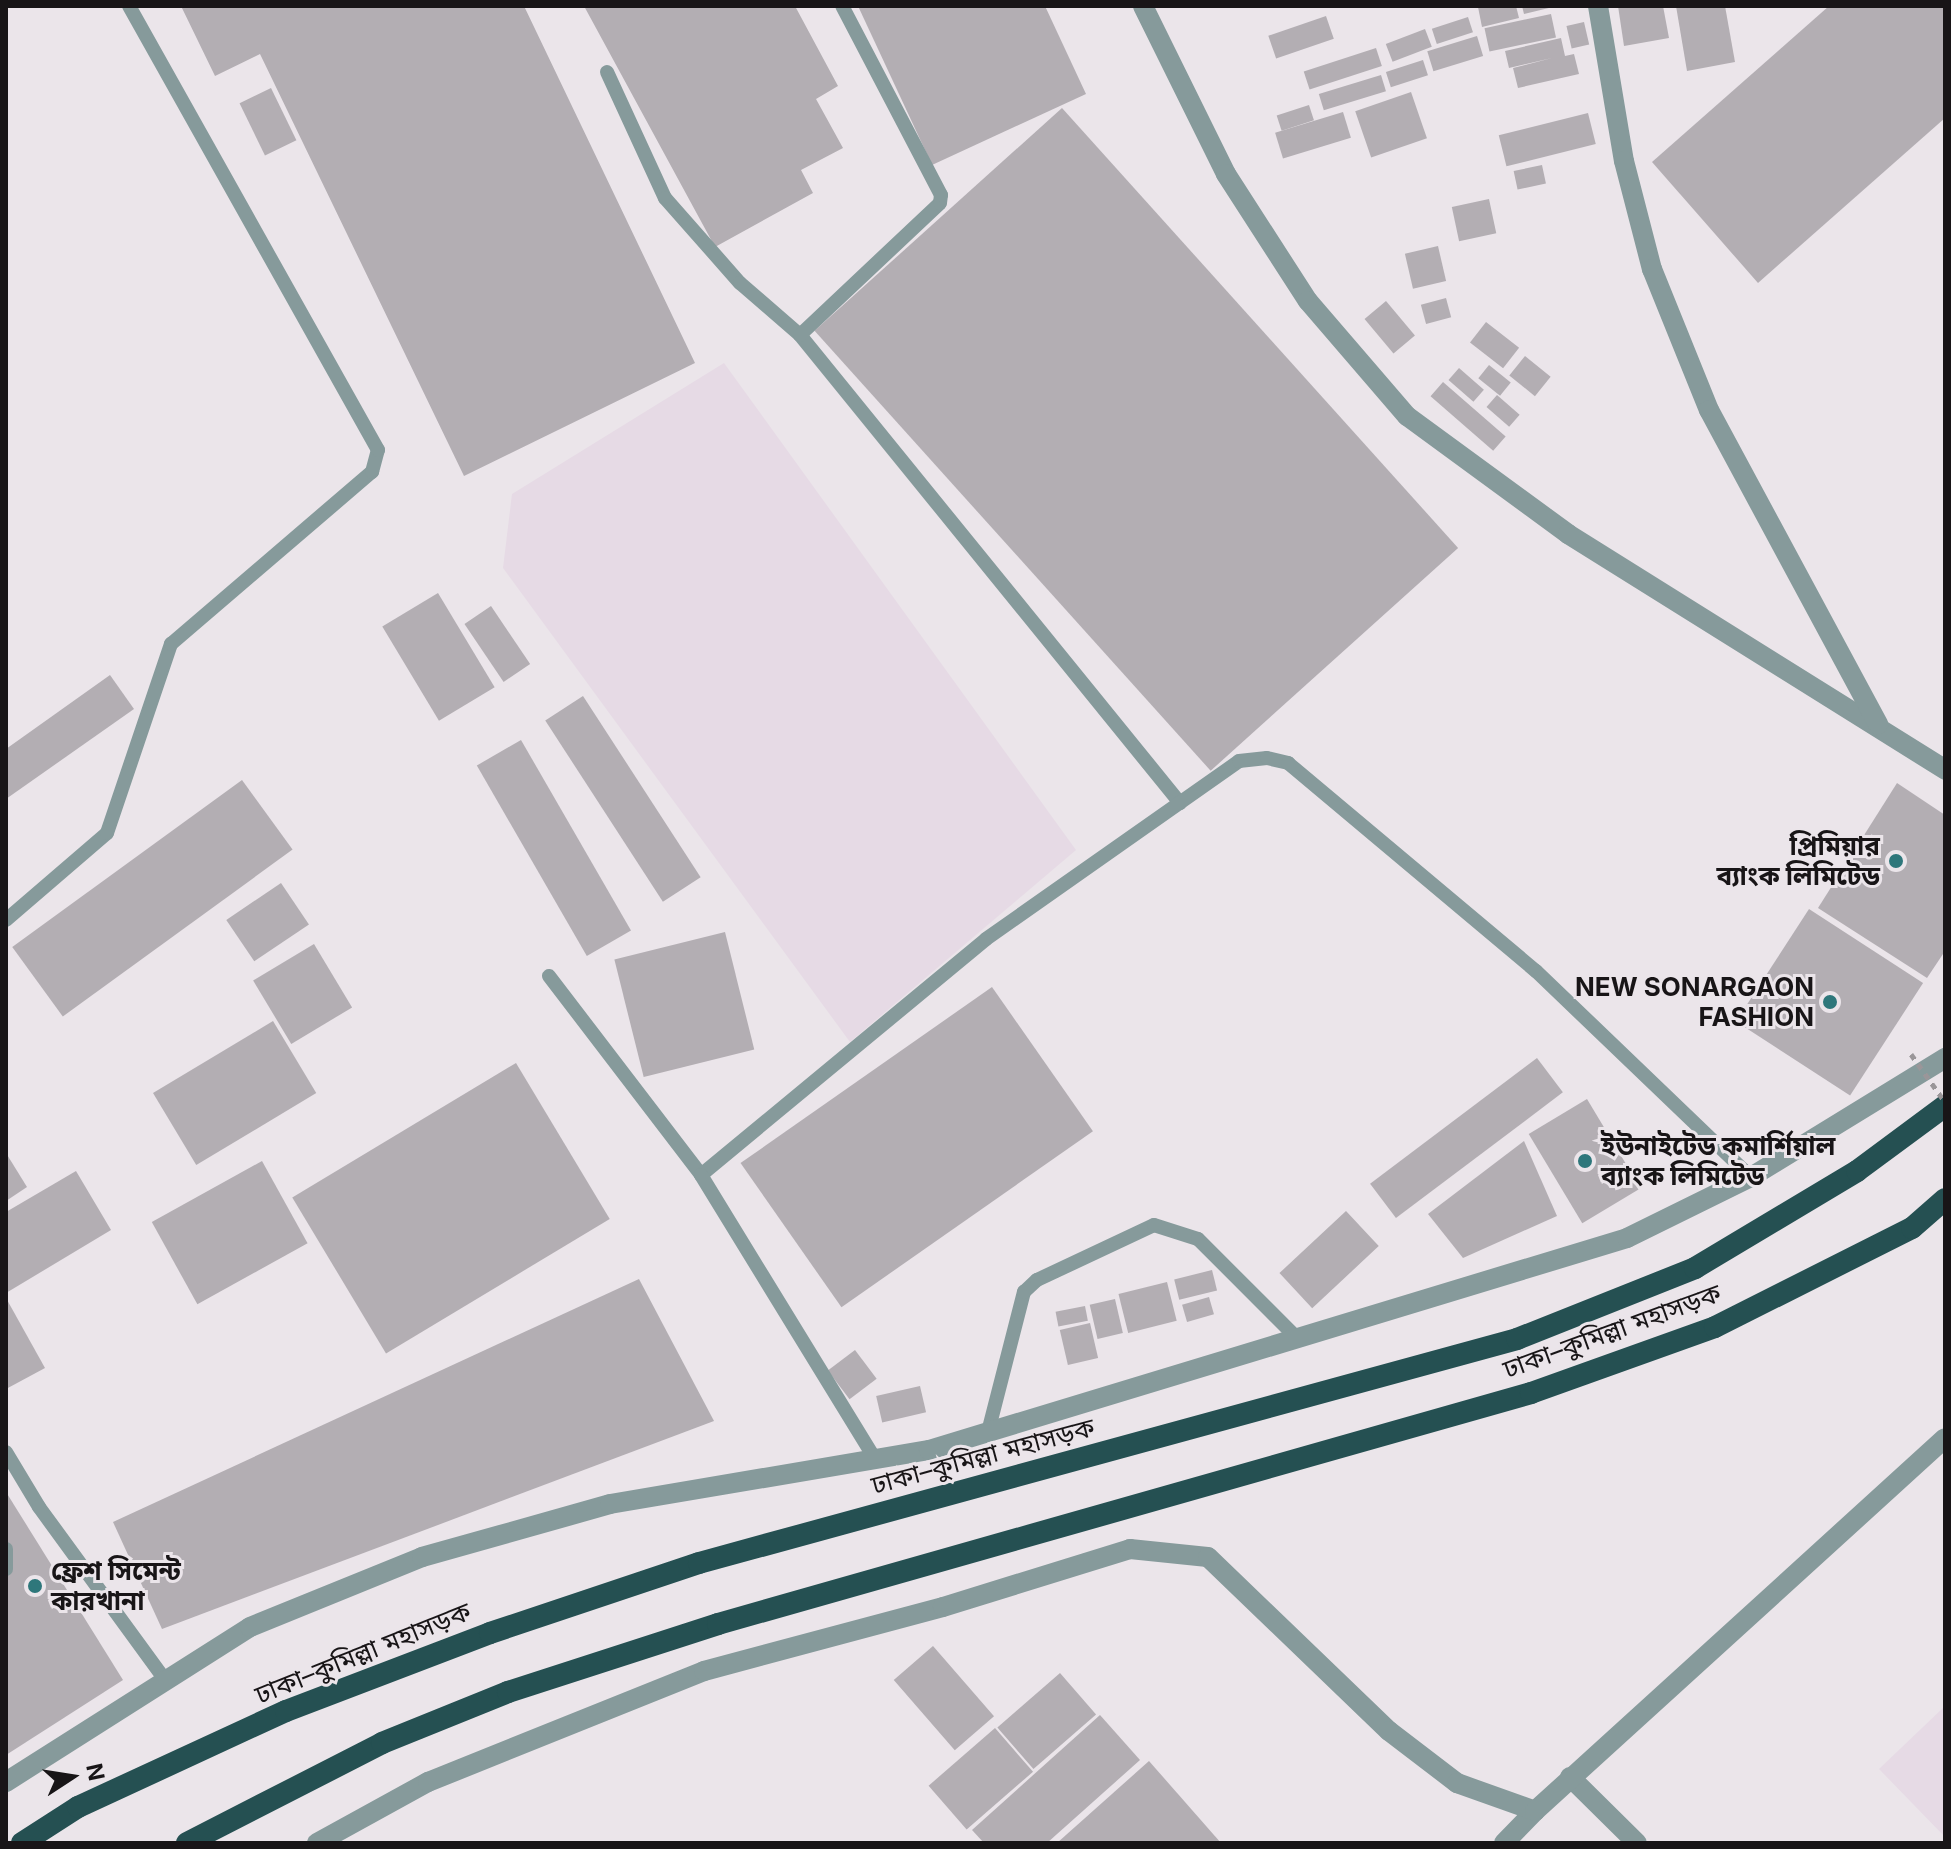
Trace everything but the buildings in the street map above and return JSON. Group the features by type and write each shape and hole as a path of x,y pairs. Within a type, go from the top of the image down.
{"highway":[{"name":"ঢাকা–কুমিল্লা মহাসড়ক","path":"22,1843 78,1807 286,1711 490,1633 699,1563 1517,1339 1695,1268 1857,1171 1945,1104"},
{"name":"ঢাকা–কুমিল্লা মহাসড়ক","path":"1912,1228 1945,1199"},
{"name":"ঢাকা–কুমিল্লা মহাসড়ক","path":"187,1843 382,1743 508,1692 718,1624 1531,1393 1715,1327 1945,1210"}],"street":[{"path":"1143,6 1226,174 1283,263 1308,301 1407,416 1568,534 1945,770"},
{"path":"1598,6 1624,161 1652,269 1709,410 1880,728"},
{"path":"6,1782 250,1627 422,1557 610,1504 875,1459 988,1432 1627,1238 1751,1177 1945,1058"},
{"path":"1504,1843 1570,1777 1945,1438"},
{"path":"317,1843 428,1782 704,1671 943,1607 1130,1549 1208,1557 1389,1731 1457,1783 1535,1811"},
{"path":"1570,1777 1637,1843"}],"lane":[{"path":"6,920 107,833 171,644 372,472 378,450 129,6"},
{"path":"800,335 940,203 941,195 842,6"},
{"path":"607,72 665,198 740,283 800,335 1180,803"},
{"path":"701,1175 986,939 1239,761 1267,758 1288,763 1536,971 1751,1177"},
{"path":"549,976 701,1175 875,1459"},
{"path":"988,1432 1024,1292 1037,1280 1154,1225 1198,1239 1298,1339"},
{"path":"6,1452 39,1507 165,1680"},
{"path":"6,1549 6,1569"}],"path":[{"path":"1911,1054 1945,1104"}],"shaded area":[{"path":"724,363 1076,850 850,1042 503,568 512,494"},
{"path":"1945,1706 1945,1837 1879,1769"}],"place":[{"name":"প্রিমিয়ার ব্যাংক লিমিটেড","path":"1896,861"},
{"name":"NEW SONARGAON FASHION","path":"1830,1002"},
{"name":"ইউনাইটেড কমার্শিয়াল ব্যাংক লিমিটেড","path":"1585,1161"},
{"name":"ফ্রেশ সিমেন্ট কারখানা","path":"35,1586"}]}
